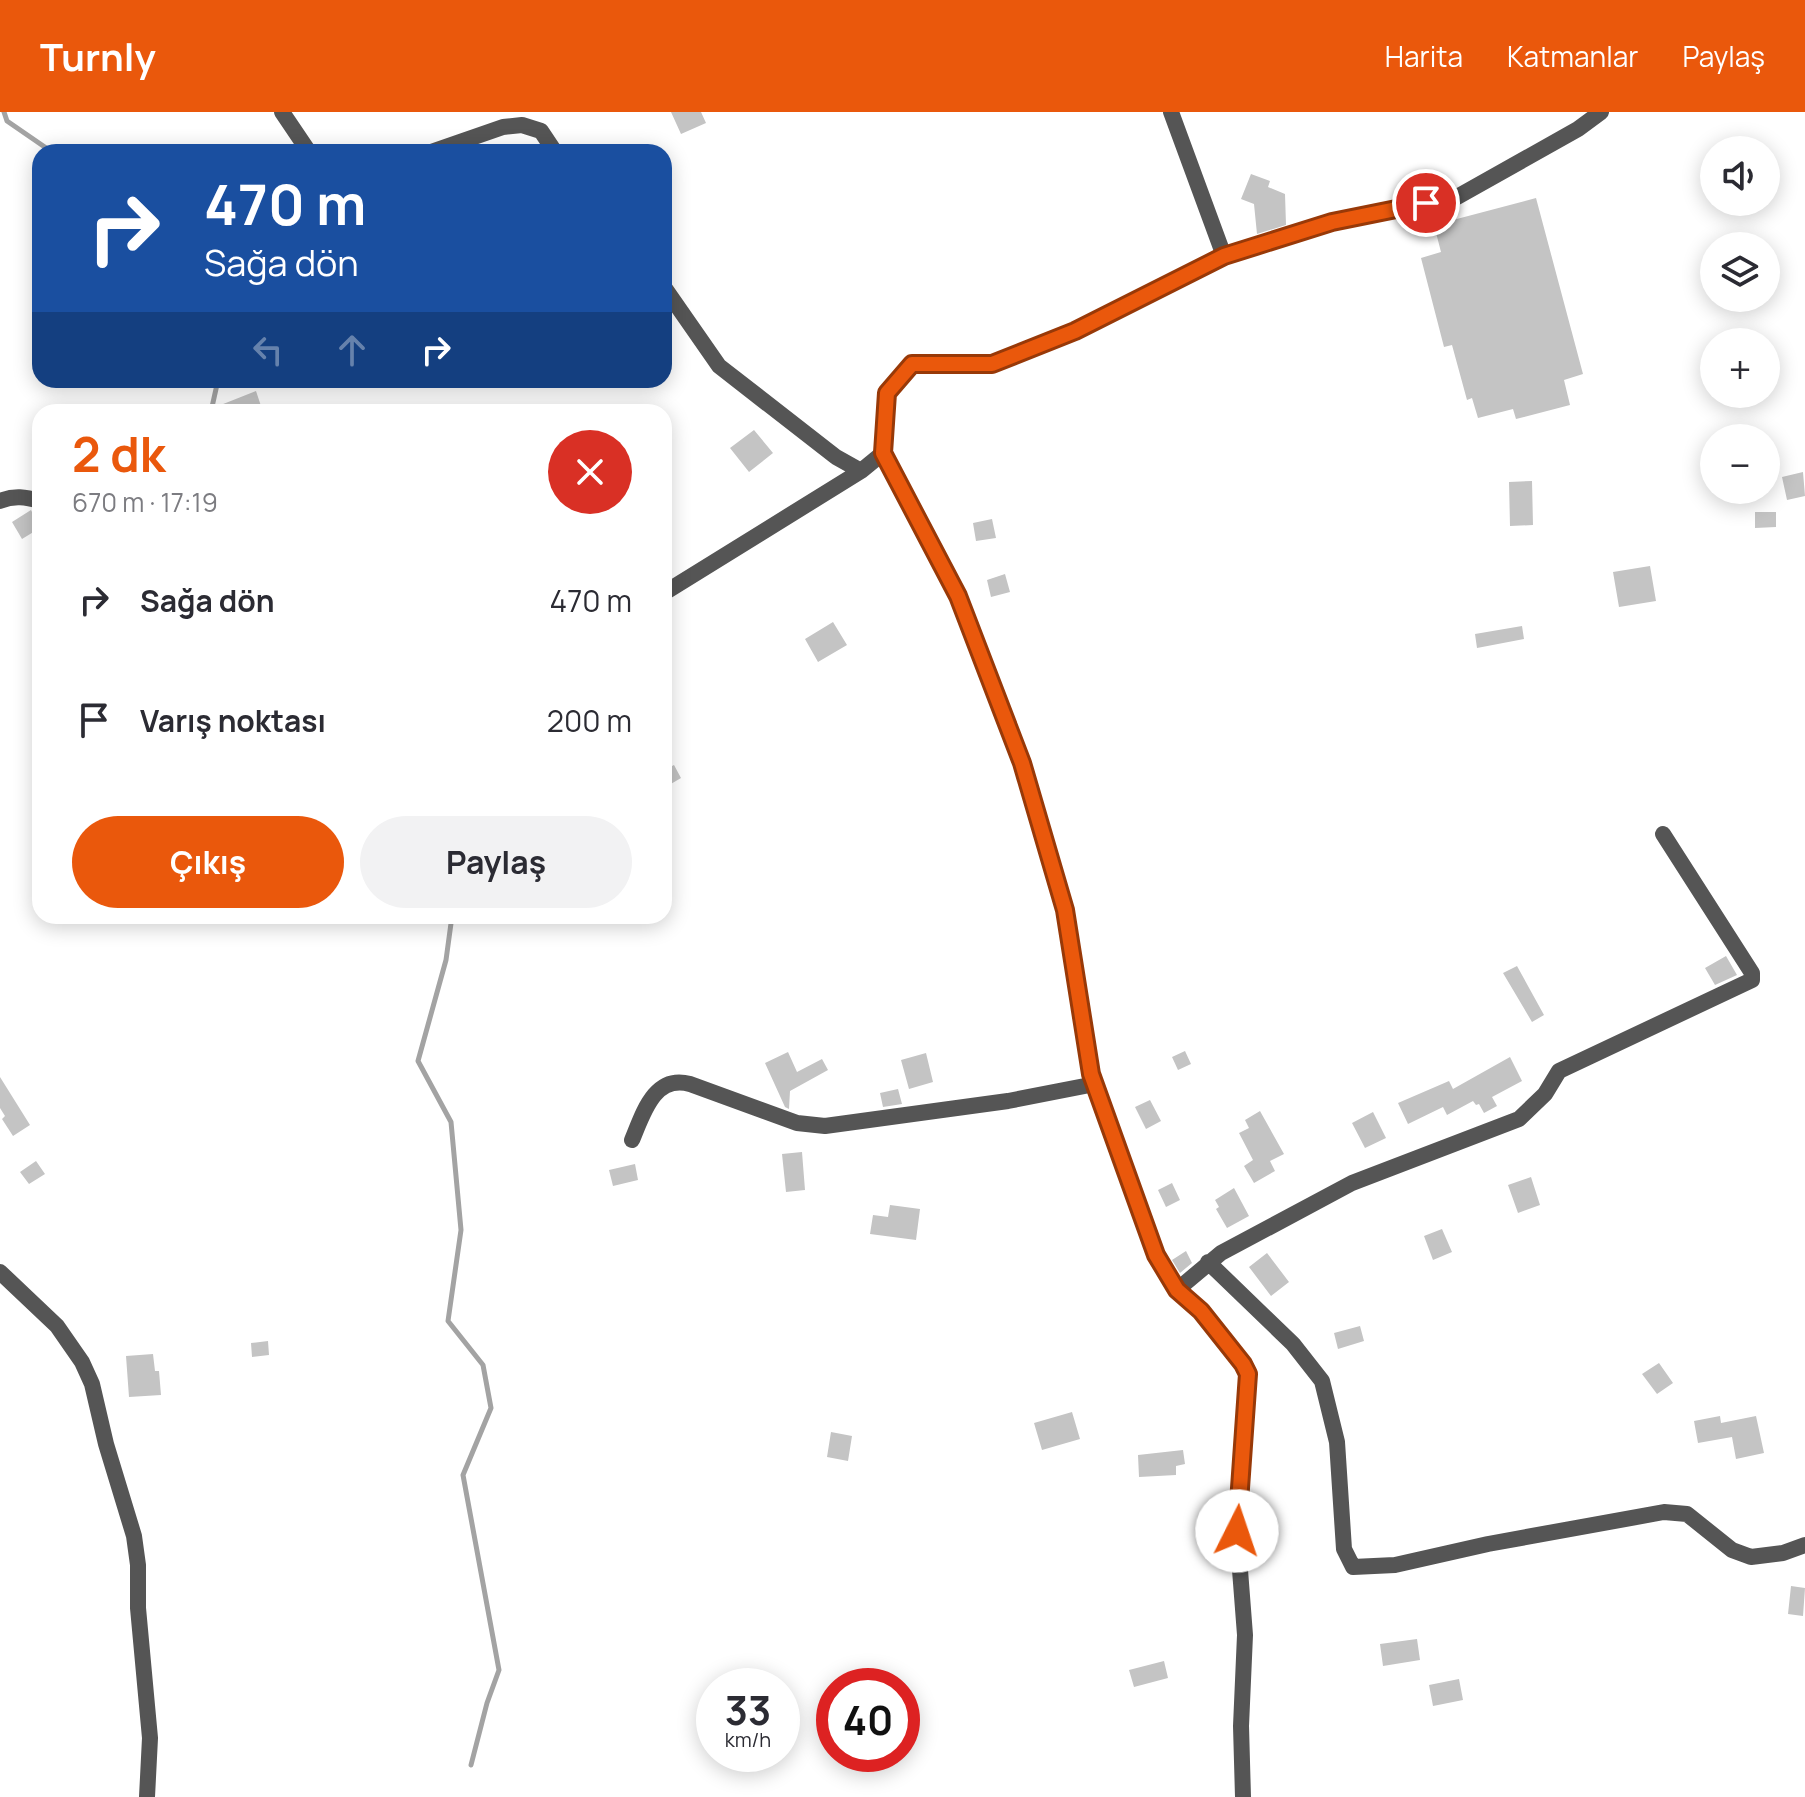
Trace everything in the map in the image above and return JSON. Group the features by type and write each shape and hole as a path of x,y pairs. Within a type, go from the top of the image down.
{"street":[{"path":"282,112 304,144"},
{"path":"1171,112 1224,256"},
{"path":"1243,1797 1241,1726 1245,1635 1237,1531 1248,1374 1201,1311 1177,1290 1156,1255 1095,1084 1065,910 1022,763 958,596 883,453 887,393 912,364 992,364 1075,331 1224,256 1332,222 1457,197 1578,129 1601,112"},
{"path":"454,144 503,127 522,125 541,131 550,144"},
{"path":"672,298 719,366 836,457 861,471"},
{"path":"672,588 861,471 883,453"},
{"path":"0,501 8,497 32,499"},
{"path":"1177,1290 1221,1253 1352,1183 1519,1119 1545,1094 1559,1071 1752,980 1752,973 1663,834"},
{"path":"632,1140 648,1103 662,1086 676,1082 690,1084 797,1123 825,1126 1008,1101 1095,1084"},
{"path":"1208,1262 1293,1344 1322,1381 1337,1442 1344,1549 1353,1567 1395,1565 1488,1544 1664,1512 1687,1514 1732,1550 1751,1557 1783,1553 1805,1545"},
{"path":"0,1272 57,1326 76,1352 92,1384 106,1444 134,1536 138,1565 138,1608 150,1738 147,1797"}],"building":[{"path":"671,112 701,112 706,123 681,134"},
{"path":"1251,174 1270,181 1268,187 1285,194 1286,225 1257,234 1254,204 1241,199"},
{"path":"1536,198 1583,374 1564,380 1570,405 1516,419 1513,409 1478,418 1472,398 1467,400 1452,345 1444,347 1421,258 1441,252 1434,225"},
{"path":"256,391 260,404 223,404"},
{"path":"754,430 773,453 749,472 730,448"},
{"path":"1803,472 1805,496 1787,500 1782,477"},
{"path":"1532,481 1533,525 1510,526 1509,482"},
{"path":"31,510 32,533 22,539 12,522"},
{"path":"1755,512 1776,512 1776,527 1755,528"},
{"path":"992,519 996,538 976,541 973,523"},
{"path":"1650,566 1656,601 1619,607 1613,572"},
{"path":"1005,574 1010,592 991,597 987,580"},
{"path":"833,622 847,645 818,662 805,639"},
{"path":"1522,626 1524,639 1477,648 1475,634"},
{"path":"672,766 681,778 672,783"},
{"path":"1726,956 1737,975 1715,985 1705,968"},
{"path":"1517,966 1544,1015 1532,1022 1503,973"},
{"path":"1185,1051 1191,1064 1178,1070 1172,1057"},
{"path":"788,1052 797,1072 822,1059 828,1070 790,1091 789,1109 785,1107 765,1063"},
{"path":"926,1053 933,1082 909,1089 901,1060"},
{"path":"1510,1057 1522,1081 1492,1097 1497,1106 1484,1113 1473,1101 1447,1115 1443,1107 1408,1124 1398,1103 1449,1081 1453,1089"},
{"path":"0,1077 30,1125 13,1136 2,1119 5,1116 0,1108"},
{"path":"898,1089 902,1104 883,1107 880,1093"},
{"path":"1150,1100 1161,1121 1146,1129 1135,1107"},
{"path":"1260,1111 1284,1154 1270,1161 1275,1171 1254,1183 1244,1166 1253,1160 1239,1133 1249,1128 1245,1120"},
{"path":"1373,1112 1386,1138 1365,1148 1352,1123"},
{"path":"802,1152 805,1190 786,1192 782,1154"},
{"path":"36,1161 45,1174 29,1184 20,1172"},
{"path":"635,1164 638,1180 613,1186 609,1170"},
{"path":"1531,1177 1540,1205 1518,1213 1508,1185"},
{"path":"1172,1183 1180,1200 1166,1207 1158,1190"},
{"path":"1234,1188 1249,1216 1227,1228 1216,1209 1219,1207 1215,1200"},
{"path":"890,1205 920,1209 916,1240 870,1234 873,1215 888,1217"},
{"path":"1442,1229 1452,1252 1433,1260 1424,1236"},
{"path":"1186,1251 1192,1263 1180,1273 1172,1260"},
{"path":"1267,1253 1289,1282 1271,1296 1249,1267"},
{"path":"1360,1326 1364,1341 1338,1349 1334,1333"},
{"path":"268,1341 269,1355 252,1357 251,1343"},
{"path":"153,1354 155,1371 159,1371 161,1395 129,1397 126,1356"},
{"path":"1659,1363 1673,1383 1657,1394 1642,1374"},
{"path":"1072,1412 1080,1439 1042,1450 1034,1423"},
{"path":"1720,1416 1721,1423 1756,1416 1764,1453 1736,1459 1732,1437 1698,1443 1694,1421"},
{"path":"831,1432 852,1436 848,1461 827,1457"},
{"path":"1183,1450 1185,1464 1176,1466 1176,1475 1139,1477 1138,1455"},
{"path":"1791,1586 1805,1588 1803,1616 1788,1614"},
{"path":"1417,1639 1420,1660 1383,1666 1380,1644"},
{"path":"1164,1661 1168,1678 1134,1687 1129,1670"},
{"path":"1459,1679 1463,1700 1433,1706 1429,1685"}],"waterway":[{"path":"4,112 7,121 40,144"},
{"path":"213,404 216,388"},
{"path":"451,924 446,960 418,1061 451,1122 461,1230 448,1321 483,1365 491,1408 463,1475 499,1670 471,1765"}],"route":[{"path":"1237,1531 1248,1374 1201,1311 1171,1283 1156,1255 1091,1074 1065,910 1022,763 958,596 883,453 887,393 912,364 992,364 1075,331 1224,256 1332,222 1426,203"}]}
